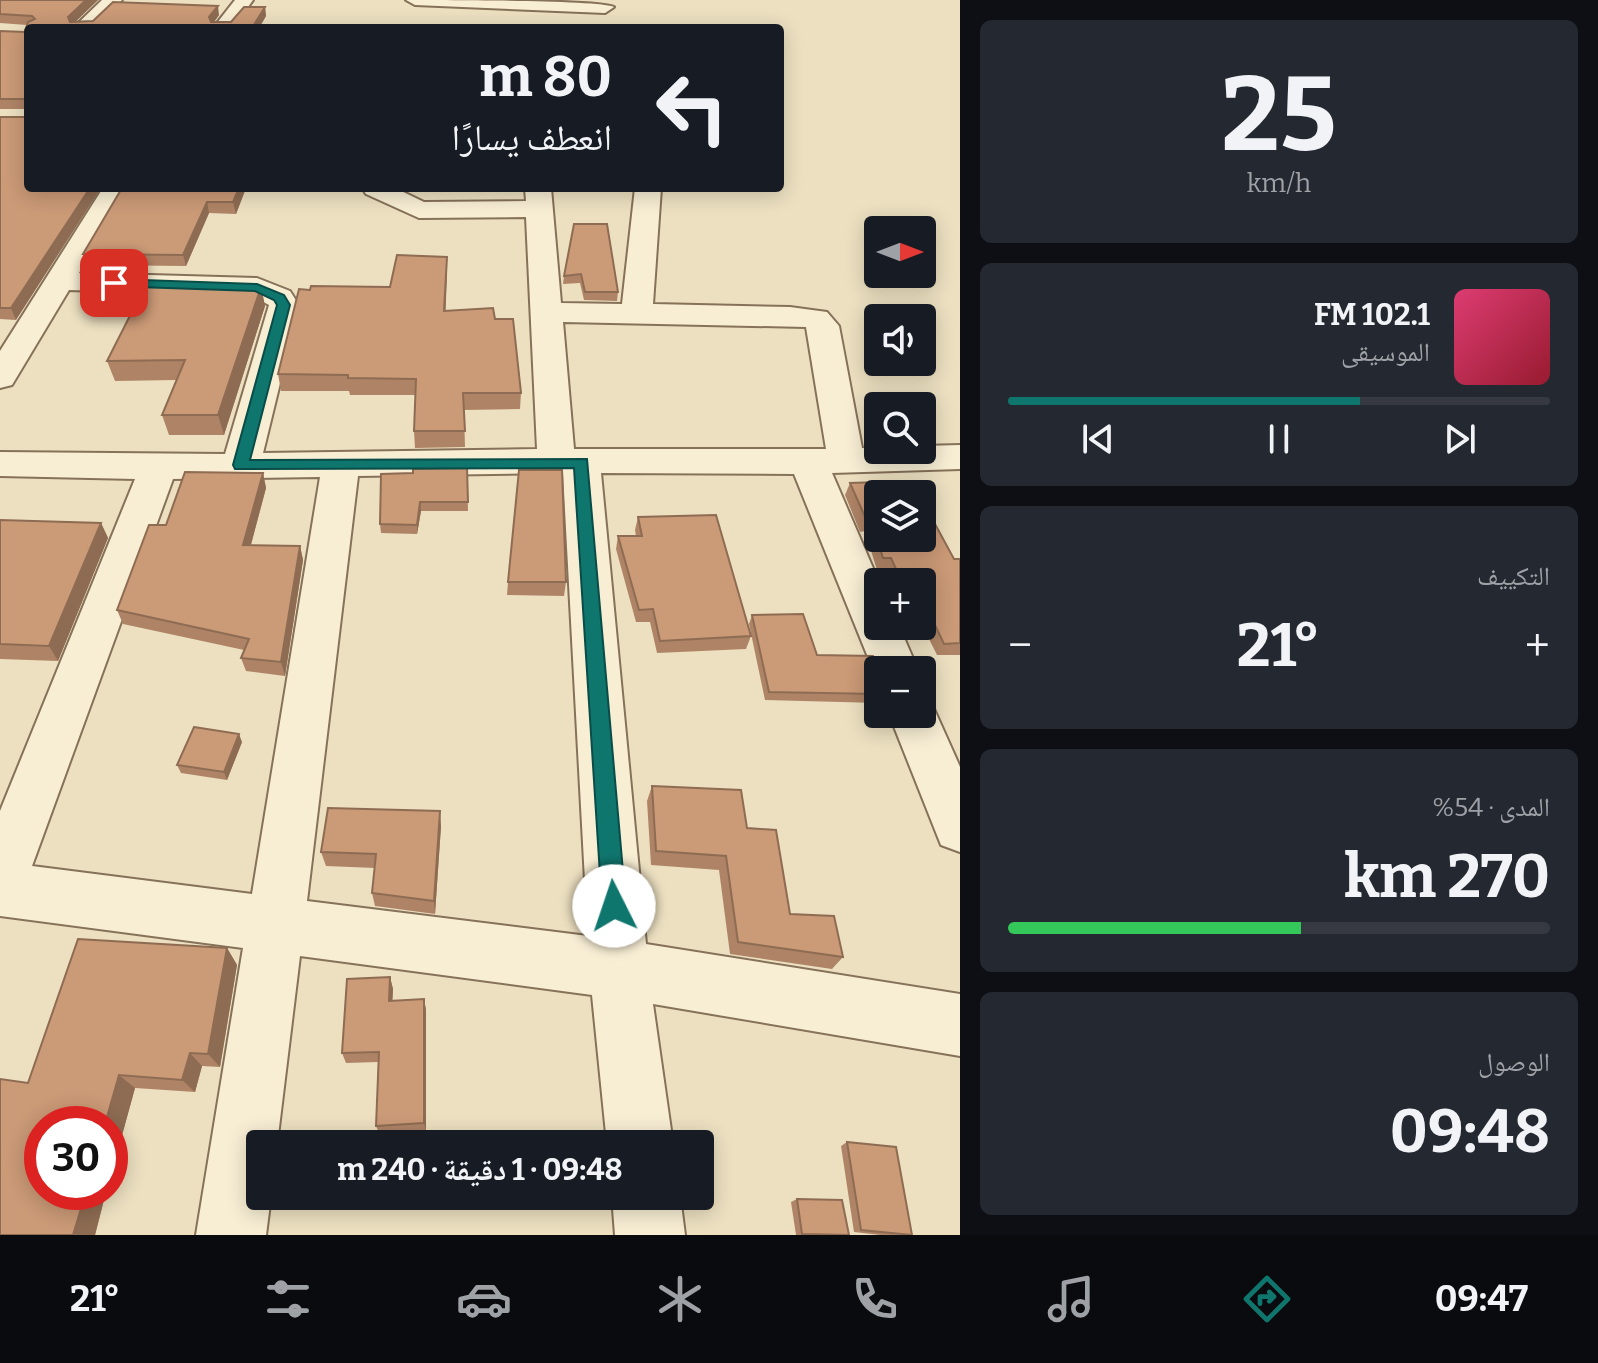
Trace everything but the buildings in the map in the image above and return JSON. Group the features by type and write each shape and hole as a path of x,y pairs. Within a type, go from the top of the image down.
{"street":[{"path":"87,24 113,0"},
{"path":"226,24 244,0"},
{"path":"415,0 605,7"},
{"path":"0,378 113,192"},
{"path":"383,192 419,210 539,199 544,312 569,462 619,969 638,1130"},
{"path":"637,312 648,192"},
{"path":"57,281 257,287 279,297 284,305 241,465"},
{"path":"544,312 816,319 823,326 827,461 890,656"},
{"path":"0,464 159,467 960,457"},
{"path":"231,1235 341,464"},
{"path":"0,879 159,467"},
{"path":"919,728 960,828"},
{"path":"0,889 619,969 960,1025"},
{"path":"647,1210 650,1235"}],"route":[{"path":"114,283 257,287 279,297 284,305 241,465 581,463 614,906"}]}
